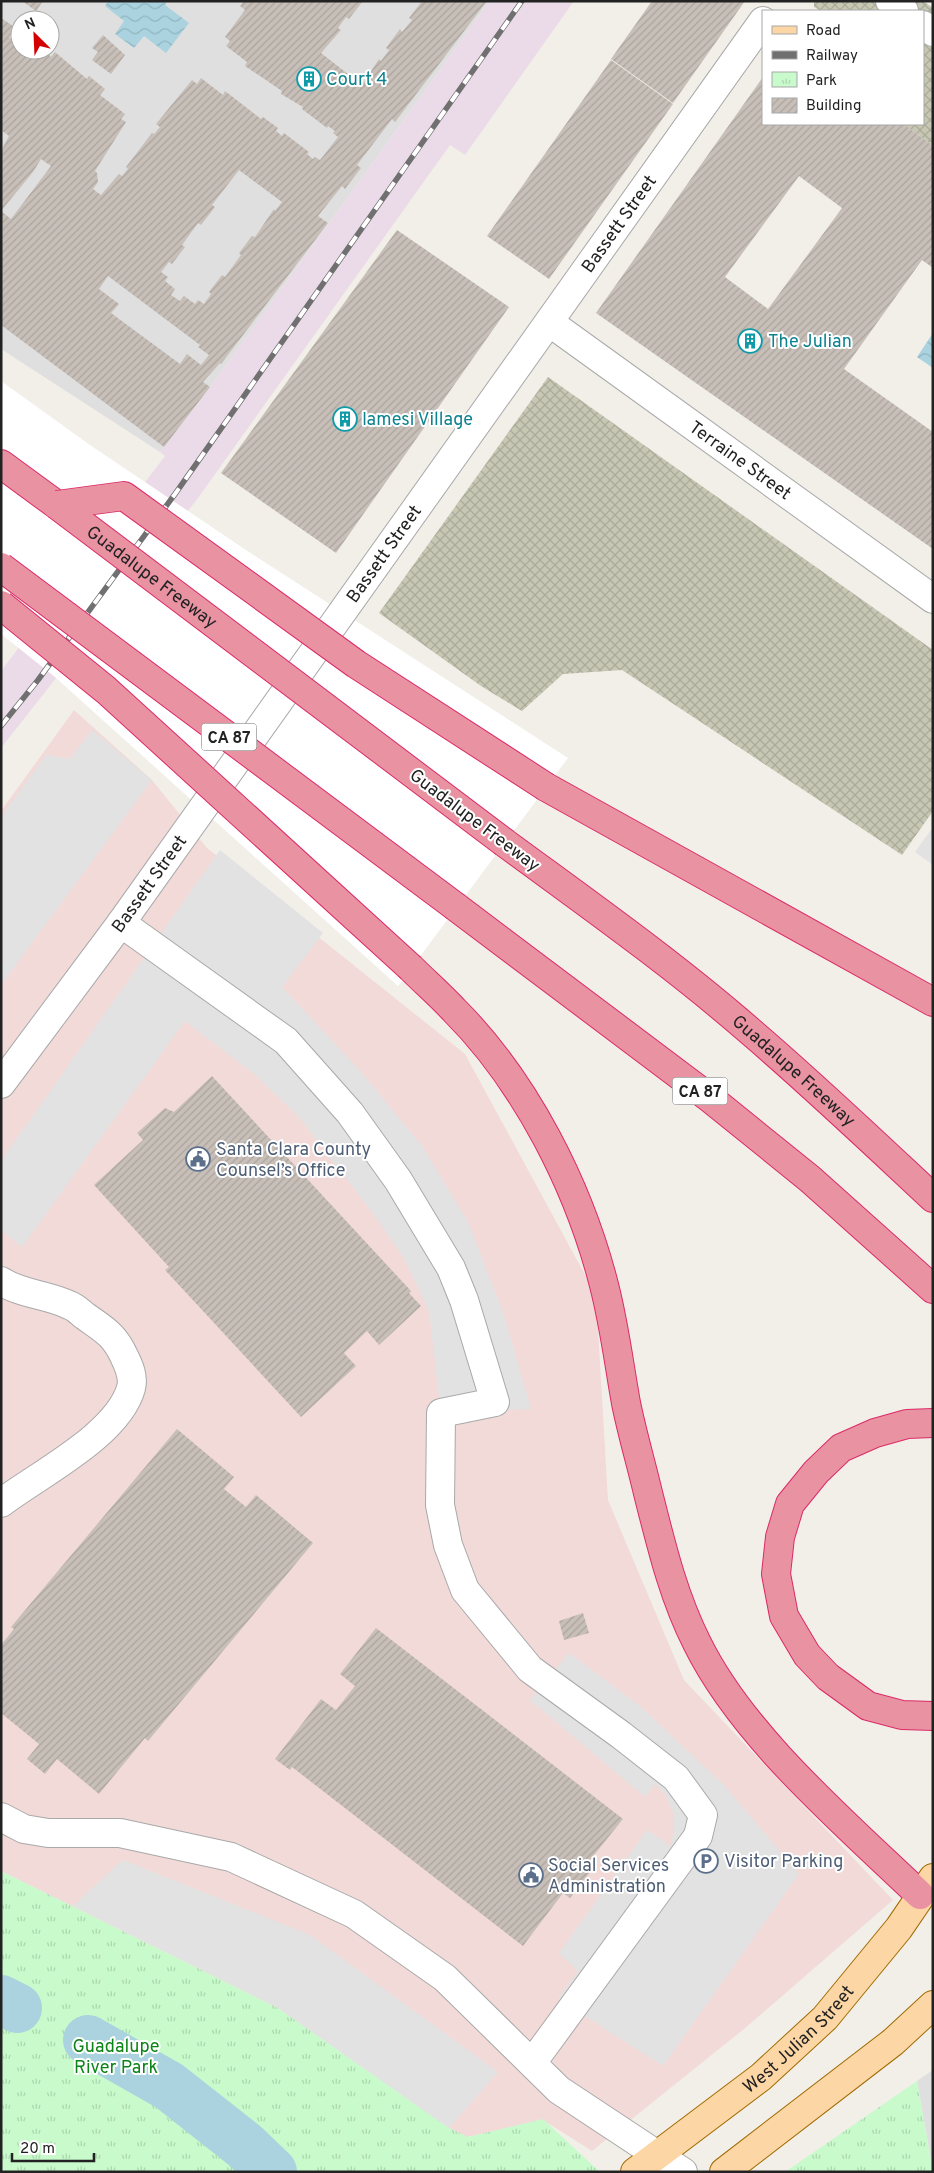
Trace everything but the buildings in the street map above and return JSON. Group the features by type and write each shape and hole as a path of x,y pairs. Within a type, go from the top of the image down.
{"highway":[{"name":"Guadalupe Freeway","path":"1,464 663,961 750,1031 836,1107 933,1198"},
{"path":"57,506 124,496 356,664 546,787 933,1002"},
{"name":"CA 87","path":"1,567 711,1099 810,1180 933,1289"},
{"path":"1,605 106,690 411,968 456,1011 499,1064 541,1126 581,1211 604,1285 627,1408 660,1540 677,1597 697,1645 736,1706 776,1754 929,1893"},
{"path":"933,1423 907,1424 875,1433 841,1448 816,1472 790,1504 780,1537 776,1574 784,1616 808,1655 828,1677 868,1706 902,1715 933,1716"}],"main road":[{"name":"West Julian Street","path":"635,2172 761,2076 825,2018 929,1893"},
{"path":"724,2172 893,2042 933,2005"}],"street":[{"path":"890,1 903,10"},
{"name":"Bassett Street","path":"1,1084 121,923 762,22"},
{"name":"Terraine Street","path":"549,322 933,599"},
{"path":"121,923 286,1041 350,1113 398,1180 451,1268 464,1300 495,1402 441,1413 440,1505 448,1545 465,1590 530,1669 621,1735 676,1778 703,1816 698,1836 532,2063"},
{"path":"1,1281 70,1305 108,1331 121,1350 130,1370 131,1388 123,1405 102,1431 80,1450 30,1481 1,1503"},
{"path":"1,1817 24,1829 48,1833 120,1832 230,1857 354,1914 446,1978 559,2090 683,2172"}],"shaded area":[{"path":"1,1 490,1 201,400 160,452 1,349"},
{"path":"490,1 574,1 465,155 450,145 198,498 1,748 1,671 165,456 160,452 201,400"},
{"path":"814,1 923,1 933,8 933,146 905,125 924,125 924,10 819,10 814,7"},
{"path":"548,377 933,650 933,811 902,855 622,670 563,674 522,711 481,686 379,613"},
{"path":"74,710 152,780 207,848 465,1054 596,1295 608,1500 684,1680 893,1900 744,2029 592,2151 543,2120 467,2137 449,2128 278,2008 1,1871 1,811"},
{"path":"92,730 152,780 1,985 1,817 46,755 70,759"},
{"path":"933,827 933,865 915,852"},
{"path":"220,850 323,933 282,987 362,1073 422,1146 468,1222 504,1315 531,1409 441,1413 429,1311 404,1258 366,1204 299,1117 253,1073 185,1021 22,1247 1,1230 1,1161"},
{"name":"Visitor Parking","path":"569,1653 641,1707 725,1786 799,1874 663,2066 558,1999 578,1971 559,1953 647,1830 671,1846 674,1827 673,1813 666,1795 655,1784 645,1797 530,1700"},
{"path":"123,1860 310,1935 498,2072 449,2128 278,2008 73,1906"},
{"path":"933,2070 933,2171 917,2081"}],"green space":[{"name":"Guadalupe River Park","path":"1,1871 278,2008 449,2128 468,2137 543,2119 600,2172 1,2172"},
{"path":"917,2081 933,2172 785,2172"}],"water":[{"path":"108,1 167,1 165,5 189,23 166,53 144,36 134,48 115,34 124,21 105,6"},
{"path":"933,333 933,368 917,357"}],"pier":[{"path":"1,381 90,445 246,550 568,758 398,986 55,677 1,634"}],"waterway":[{"path":"1,2000 17,2008"},
{"path":"88,2040 169,2086 245,2146 272,2172"}],"railway":[{"path":"1,726 38,680 175,494 522,1"}],"place":[{"name":"Court 4","path":"309,79"},
{"name":"The Julian","path":"750,341"},
{"name":"Iamesi Village","path":"345,419"},
{"name":"Santa Clara County Counsel’s Office","path":"198,1159"},
{"name":"Visitor Parking","path":"706,1861"},
{"name":"Social Services Administration","path":"531,1875"}]}
